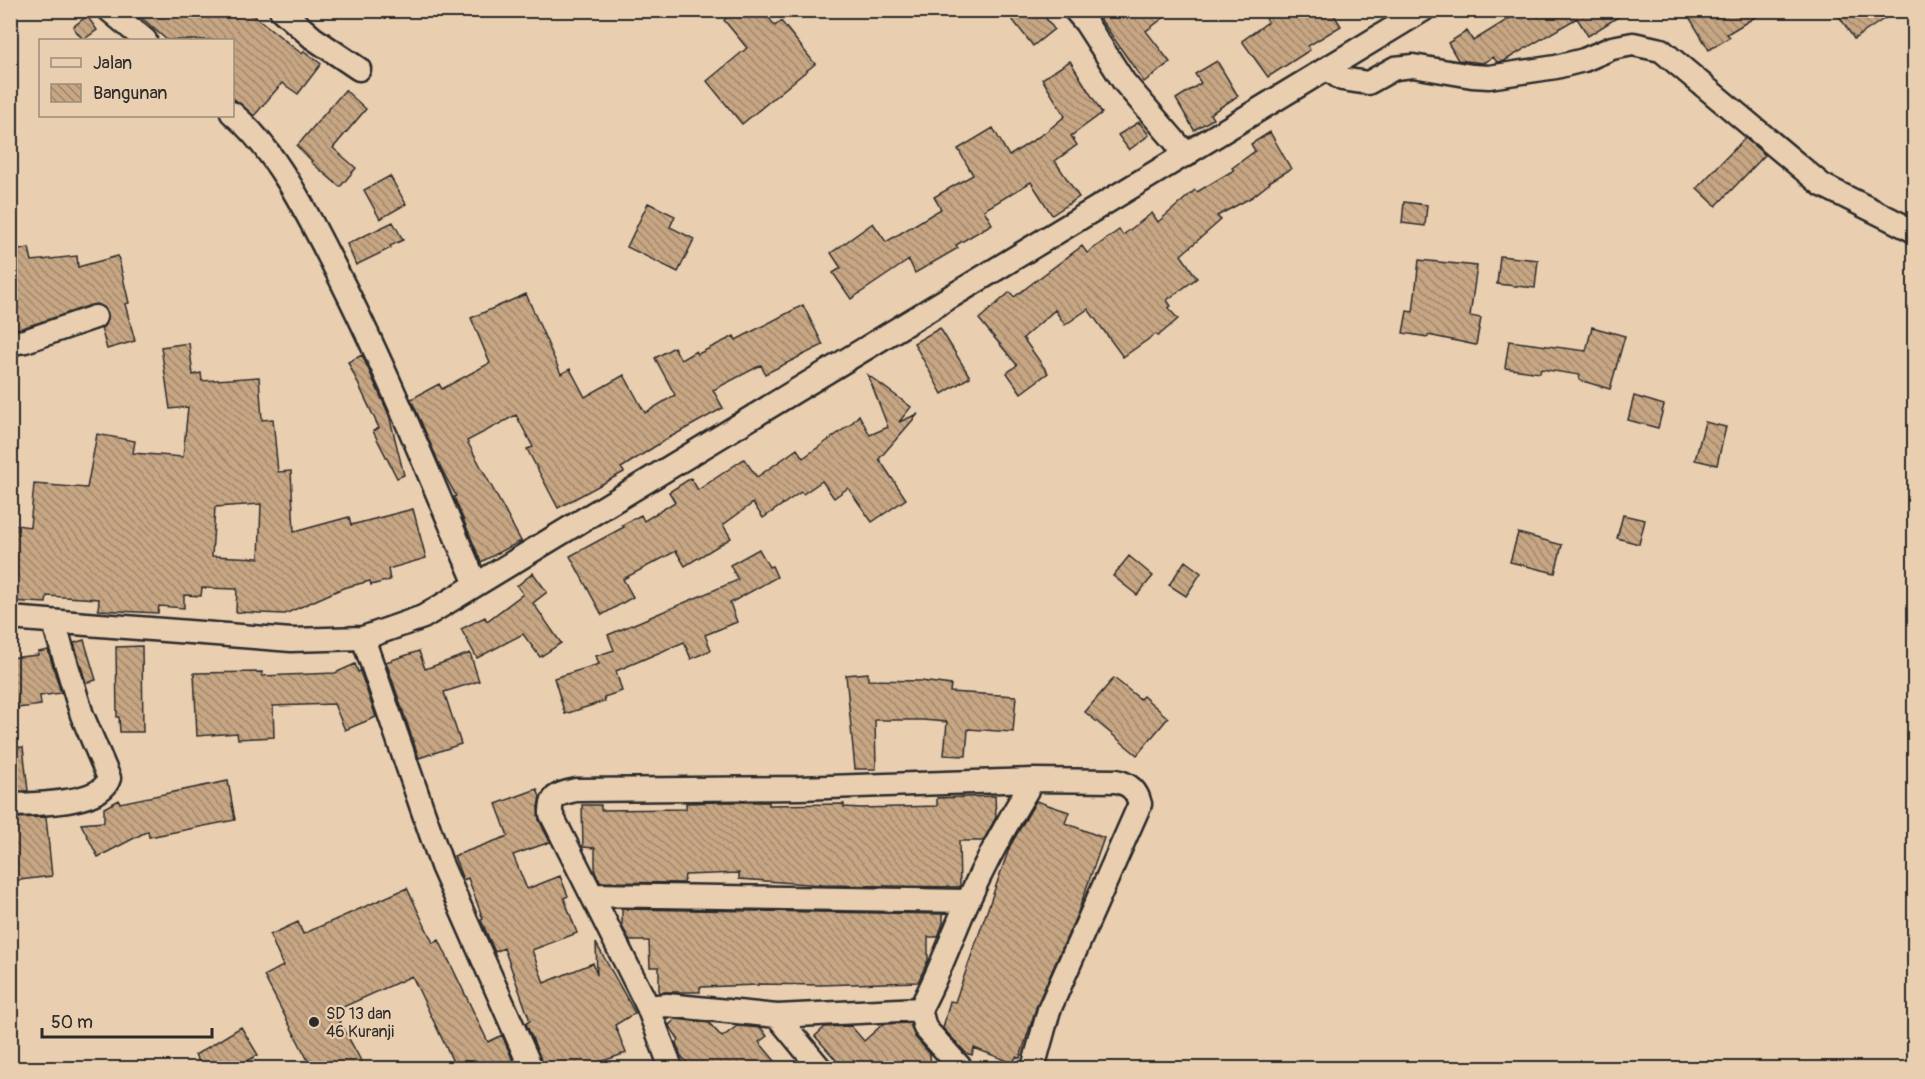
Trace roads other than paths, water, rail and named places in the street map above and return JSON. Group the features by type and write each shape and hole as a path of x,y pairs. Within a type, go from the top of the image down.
{"street":[{"path":"109,10 144,39"},
{"path":"280,10 313,38 359,69"},
{"path":"1075,10 1124,82 1187,155"},
{"path":"10,618 291,640 363,638 423,617 1423,10"},
{"path":"1328,69 1342,79 1368,83 1395,68 1413,66 1472,76 1489,76 1556,67 1584,60 1612,48 1633,44 1661,50 1822,185 1914,231"},
{"path":"234,115 246,125 276,165 311,220 368,331 476,584"},
{"path":"10,343 24,341 95,317"},
{"path":"10,805 78,798 98,792 107,785 109,778 82,715 54,623"},
{"path":"363,638 442,866 531,1068"},
{"path":"961,1068 925,1028 920,1009 930,991 968,901 1015,809 1033,780"},
{"path":"671,1068 648,1007 551,814 550,805 554,798 576,790 798,788 1033,780 1126,783 1137,793 1140,804 1049,1011 1033,1068"},
{"path":"592,895 968,901"},
{"path":"648,1007 667,1005 777,1016 920,1009"},
{"path":"777,1016 820,1068"}],"place":[{"name":"SD 13 dan 46 Kuranji","path":"314,1022"}]}
